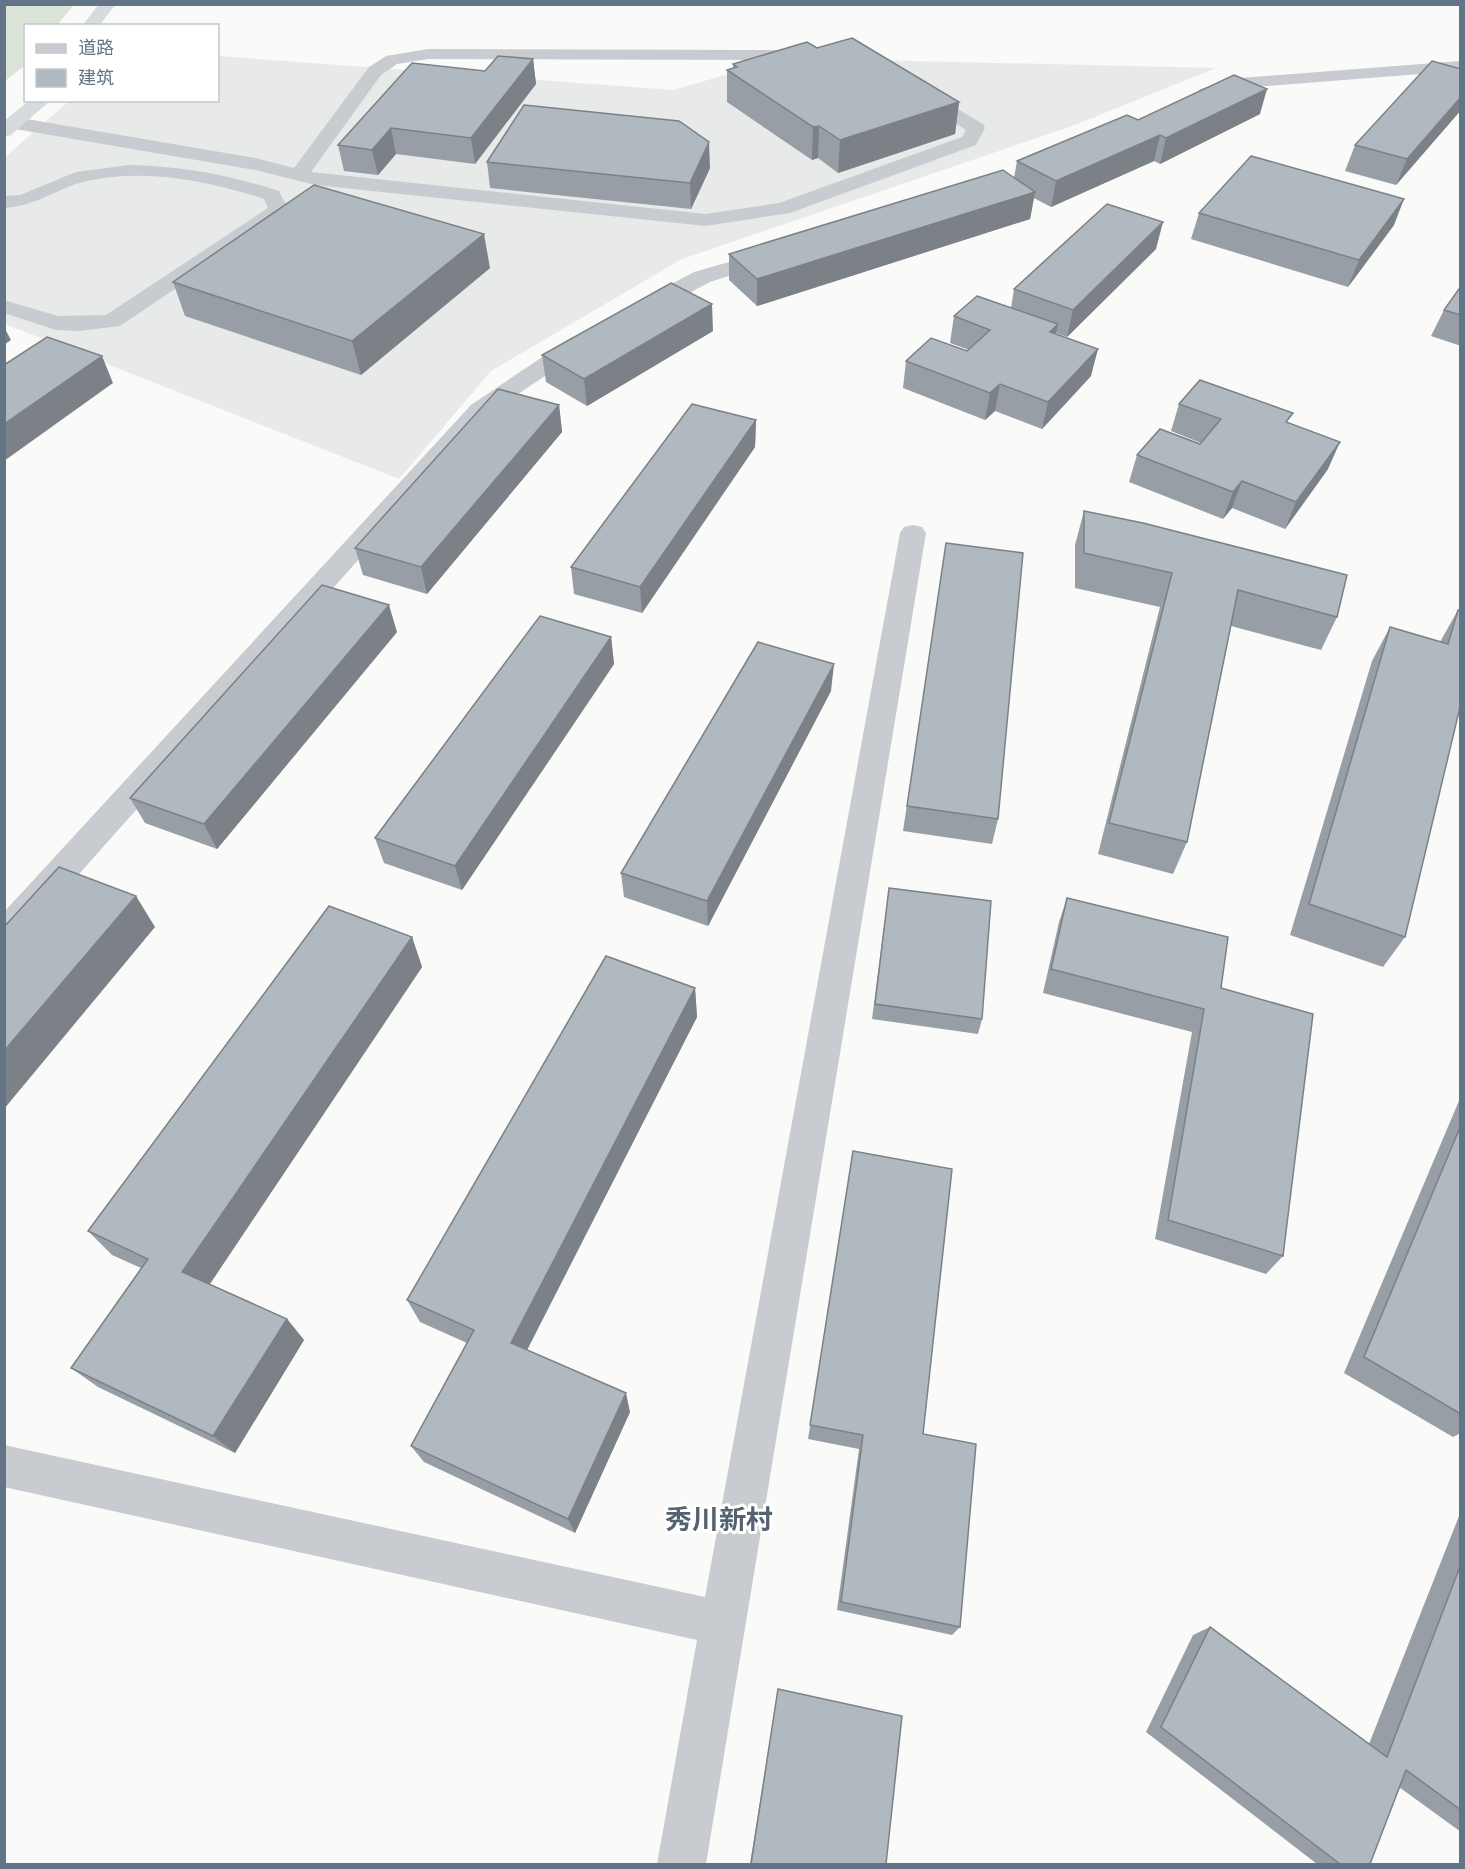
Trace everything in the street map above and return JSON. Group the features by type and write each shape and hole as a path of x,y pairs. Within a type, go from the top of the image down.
{"highway":[{"path":"92,24 108,4"},
{"path":"10,127 40,102"}],"street":[{"path":"300,175 375,71 392,60 428,54 820,55"},
{"path":"1187,100 1240,83 1461,66"},
{"path":"10,127 255,164 315,179 706,220 783,209 969,141 976,128 906,86"},
{"path":"4,216 26,200 81,177 116,170 153,169 252,188 272,195 279,210 112,321 79,324 56,323 4,306"},
{"path":"4,202 26,200"},
{"path":"4,935 479,410 572,346 702,277 792,249"},
{"path":"681,1864 913,533"},
{"path":"4,1466 723,1623"}],"shaded area":[{"path":"5,4 74,5 58,24 24,24 24,66 5,81"},
{"path":"219,56 673,90 784,58 1216,68 1075,125 682,259 491,371 399,479 5,324 4,158 68,102 219,102"}],"building":[{"path":"852,38 959,102 840,140 819,126 813,127 727,70 737,67 733,64 807,42 817,48"},
{"path":"498,56 533,59 471,138 391,128 372,150 338,145 412,63 485,71"},
{"path":"1432,61 1461,69 1461,97 1407,159 1355,145"},
{"path":"1234,75 1267,89 1166,138 1160,135 1056,181 1017,161 1127,115 1138,120"},
{"path":"524,105 679,121 709,142 690,183 487,162"},
{"path":"1251,156 1404,199 1359,260 1199,213"},
{"path":"1003,170 1035,192 757,279 729,254"},
{"path":"314,185 484,234 352,341 173,282"},
{"path":"1107,204 1163,222 1073,310 1014,289"},
{"path":"671,283 712,304 584,379 542,355"},
{"path":"1461,286 1461,315 1444,310"},
{"path":"977,296 1058,324 1050,332 1098,349 1048,402 1000,384 990,393 906,361 931,338 967,351 990,330 954,316"},
{"path":"47,337 102,356 4,424 4,365"},
{"path":"1200,380 1293,413 1286,422 1340,442 1296,502 1242,481 1233,492 1137,455 1160,429 1200,444 1221,419 1179,404"},
{"path":"498,389 559,405 421,567 355,548"},
{"path":"692,404 756,420 640,587 571,567"},
{"path":"1084,511 1143,523 1347,575 1337,617 1238,590 1187,842 1109,823 1172,573 1084,553"},
{"path":"946,543 1023,553 998,819 907,806"},
{"path":"322,585 389,605 204,824 130,798"},
{"path":"1458,610 1461,610 1461,703 1405,937 1309,904 1390,627 1448,644"},
{"path":"540,616 611,637 455,866 375,838"},
{"path":"758,642 834,664 707,901 621,873"},
{"path":"59,867 136,896 4,1051 4,927"},
{"path":"889,888 991,901 982,1019 875,1004"},
{"path":"1067,898 1228,937 1221,988 1313,1014 1283,1256 1168,1220 1204,1009 1051,969"},
{"path":"329,906 412,937 182,1272 287,1319 213,1436 71,1368 148,1259 88,1231"},
{"path":"606,956 695,988 511,1343 626,1393 568,1519 411,1446 474,1330 407,1300"},
{"path":"1461,1125 1461,1414 1364,1357"},
{"path":"853,1151 952,1169 923,1434 976,1444 960,1627 841,1602 863,1435 810,1425"},
{"path":"1461,1564 1461,1810 1406,1770 1370,1864 1340,1864 1161,1727 1210,1627 1387,1757"},
{"path":"778,1689 902,1716 886,1864 751,1864"}],"district":[{"name":"秀川新村","path":"719,1519"}]}
